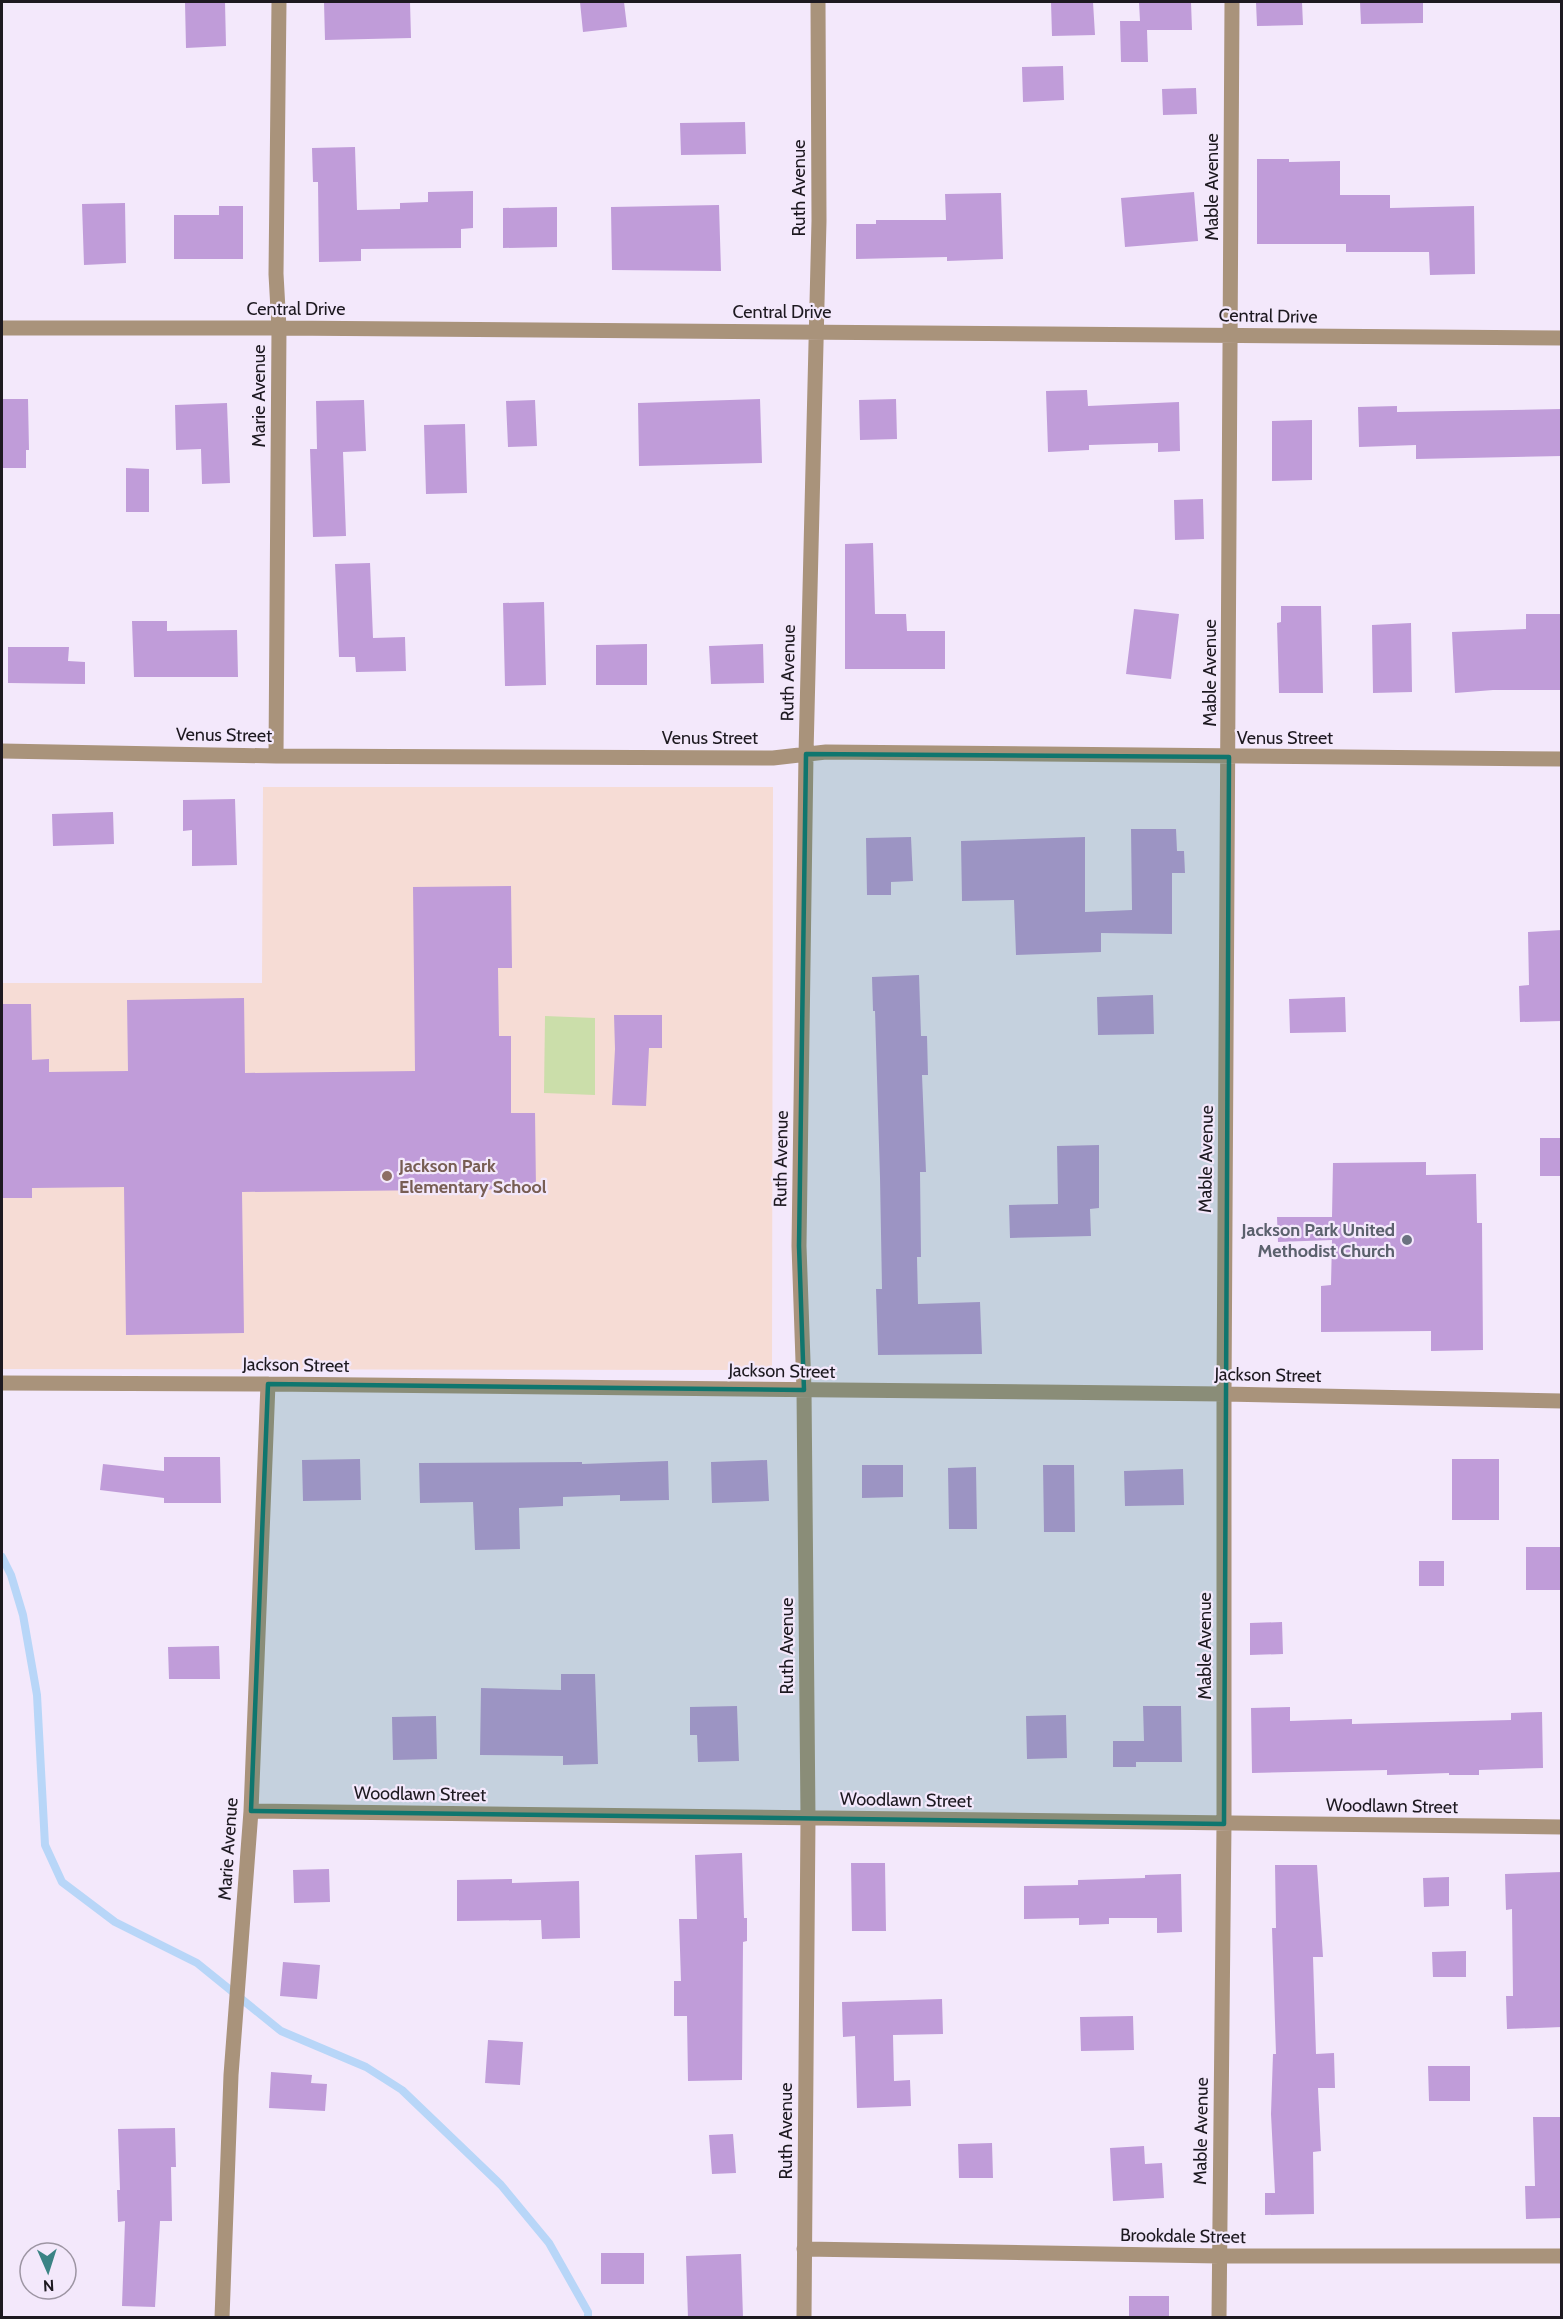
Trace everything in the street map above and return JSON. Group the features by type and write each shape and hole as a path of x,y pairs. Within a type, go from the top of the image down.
{"street":[{"name":"Marie Avenue","path":"276,756 279,328 276,274 279,2"},
{"name":"Ruth Avenue","path":"804,2318 808,1818 804,1390 799,1246 806,754 819,221 818,2"},
{"name":"Mable Avenue","path":"1219,2318 1224,1824 1224,1394 1232,2"},
{"name":"Central Drive","path":"2,328 1562,338"},
{"name":"Venus Street","path":"2,751 276,756 773,758 826,752 1562,759"},
{"name":"Jackson Street","path":"2,1383 1224,1394 1562,1401"},
{"name":"Marie Avenue","path":"222,2318 231,2075 251,1811 268,1384"},
{"name":"Woodlawn Street","path":"251,1811 1562,1827"},
{"name":"Brookdale Street","path":"804,2249 1219,2256 1562,2256"}],"highlighted area":[{"path":"806,754 1229,757 1224,1824 251,1811 268,1384 804,1390 799,1246"}],"shaded area":[{"name":"Jackson Park Elementary School","path":"263,787 773,787 772,1370 2,1369 2,983 262,983"}],"green space":[{"path":"545,1016 595,1018 595,1095 544,1093"}],"building":[{"path":"185,2 225,2 226,46 186,48"},
{"path":"324,2 410,2 411,38 325,40"},
{"path":"580,2 624,2 627,27 583,32"},
{"path":"1051,2 1093,2 1095,35 1052,36"},
{"path":"1139,2 1191,2 1192,30 1147,30 1148,62 1121,62 1120,21 1140,21"},
{"path":"1256,2 1302,2 1303,25 1257,26"},
{"path":"1360,2 1423,2 1423,23 1361,24"},
{"path":"1063,66 1064,100 1023,102 1022,67"},
{"path":"1196,88 1197,114 1163,115 1162,89"},
{"path":"745,122 746,154 681,155 680,123"},
{"path":"355,147 357,210 400,209 400,203 428,202 428,192 473,191 473,228 461,229 461,248 361,249 361,261 319,262 318,182 313,182 312,148"},
{"path":"1257,159 1289,159 1289,162 1340,161 1340,195 1390,195 1390,208 1474,206 1475,274 1430,275 1429,252 1346,252 1346,244 1257,244"},
{"path":"1194,192 1198,241 1125,247 1121,198"},
{"path":"1001,193 1003,259 947,261 947,257 856,259 856,224 876,224 876,220 946,220 945,194"},
{"path":"125,203 126,263 84,265 82,204"},
{"path":"719,205 721,271 612,270 611,207"},
{"path":"219,206 243,206 243,259 174,259 174,215 219,215"},
{"path":"557,207 557,247 503,248 503,208"},
{"path":"1087,390 1088,406 1179,402 1180,451 1158,452 1158,443 1089,445 1089,450 1048,452 1046,391"},
{"path":"2,399 28,399 29,450 26,450 26,468 2,468"},
{"path":"760,399 762,463 639,466 638,403"},
{"path":"896,399 897,439 860,440 859,400"},
{"path":"364,400 366,451 343,452 346,536 313,537 310,449 317,449 316,401"},
{"path":"535,400 537,446 508,447 506,401"},
{"path":"227,403 230,483 202,484 201,449 176,450 175,405"},
{"path":"1397,406 1397,412 1562,409 1562,456 1416,459 1416,445 1359,447 1358,407"},
{"path":"1312,420 1312,480 1272,481 1272,421"},
{"path":"465,424 467,493 426,494 424,425"},
{"path":"126,468 149,469 149,512 126,512"},
{"path":"1203,499 1204,539 1175,540 1174,500"},
{"path":"873,543 875,614 906,614 907,631 945,631 945,669 845,669 845,544"},
{"path":"370,563 373,638 405,637 406,671 356,672 355,657 339,657 335,564"},
{"path":"544,602 546,685 505,686 503,603"},
{"path":"1281,606 1321,606 1323,693 1279,693 1277,623 1281,622"},
{"path":"1134,609 1179,614 1171,679 1126,674"},
{"path":"1526,614 1562,614 1562,690 1493,690 1455,693 1452,632 1526,629"},
{"path":"132,621 167,621 167,631 237,630 238,677 134,677"},
{"path":"1411,623 1412,692 1373,693 1372,625"},
{"path":"647,644 647,685 596,685 596,645"},
{"path":"763,644 764,683 711,684 709,646"},
{"path":"8,647 69,647 68,661 85,662 85,684 8,683"},
{"path":"235,799 237,865 192,866 192,830 183,831 183,800"},
{"path":"113,812 114,844 53,846 52,814"},
{"path":"1131,829 1176,829 1177,851 1184,851 1185,873 1172,873 1172,934 1101,933 1101,952 1016,955 1014,900 962,901 961,841 1085,837 1085,912 1132,910"},
{"path":"911,837 913,881 891,882 891,895 867,895 866,838"},
{"path":"511,886 512,968 498,968 499,1036 511,1036 511,1113 535,1113 536,1189 242,1192 244,1333 126,1335 124,1187 32,1188 32,1198 2,1198 2,1004 31,1004 32,1060 49,1059 49,1072 128,1071 127,1000 244,998 245,1073 415,1071 413,887"},
{"path":"1562,930 1562,1021 1520,1022 1519,986 1529,985 1528,932"},
{"path":"919,975 921,1036 927,1036 928,1075 922,1075 926,1172 920,1172 921,1257 917,1257 918,1304 980,1302 982,1354 878,1355 876,1289 882,1289 875,1011 873,1011 872,977"},
{"path":"1153,995 1154,1034 1098,1035 1097,997"},
{"path":"1345,997 1346,1032 1290,1033 1289,999"},
{"path":"614,1015 662,1015 662,1048 649,1048 646,1106 612,1105"},
{"path":"1540,1138 1562,1138 1562,1176 1540,1176"},
{"path":"1099,1145 1099,1208 1090,1209 1091,1236 1010,1238 1009,1205 1058,1204 1057,1146"},
{"name":"Jackson Park United Methodist Church","path":"1426,1162 1426,1175 1476,1174 1477,1223 1482,1223 1483,1350 1431,1351 1431,1331 1321,1332 1321,1286 1331,1285 1332,1240 1278,1242 1277,1217 1332,1217 1333,1163"},
{"path":"164,1457 220,1457 221,1503 164,1503 164,1498 100,1490 103,1464 164,1471"},
{"path":"360,1459 361,1500 303,1501 302,1460"},
{"path":"1452,1459 1499,1459 1499,1520 1452,1520"},
{"path":"767,1460 769,1501 712,1503 711,1462"},
{"path":"668,1461 669,1500 620,1501 620,1495 563,1497 563,1506 519,1508 520,1549 475,1550 473,1502 420,1503 419,1463 582,1462 582,1464"},
{"path":"862,1465 903,1465 903,1497 862,1498"},
{"path":"1043,1465 1074,1465 1075,1532 1044,1532"},
{"path":"976,1467 977,1529 949,1529 948,1468"},
{"path":"1183,1469 1184,1505 1125,1506 1124,1471"},
{"path":"1526,1547 1562,1547 1562,1590 1526,1590"},
{"path":"1419,1561 1444,1561 1444,1586 1419,1586"},
{"path":"1282,1622 1283,1654 1250,1655 1250,1623"},
{"path":"219,1646 220,1679 169,1679 168,1647"},
{"path":"561,1674 595,1674 598,1764 563,1765 563,1756 480,1755 481,1688 561,1690"},
{"path":"737,1706 739,1761 698,1762 697,1735 690,1735 690,1707"},
{"path":"1143,1706 1181,1706 1182,1762 1136,1762 1136,1767 1113,1767 1113,1741 1144,1741"},
{"path":"1290,1707 1290,1721 1352,1719 1352,1724 1511,1720 1511,1713 1542,1712 1543,1768 1479,1770 1479,1775 1449,1775 1449,1773 1387,1775 1387,1770 1252,1773 1251,1708"},
{"path":"1066,1715 1067,1758 1027,1759 1026,1716"},
{"path":"436,1716 437,1759 393,1760 392,1717"},
{"path":"742,1853 747,1941 743,1942 742,2080 688,2081 687,2016 674,2016 674,1981 681,1981 679,1919 697,1919 695,1855"},
{"path":"851,1863 885,1863 886,1931 852,1931"},
{"path":"1275,1865 1317,1865 1323,1957 1313,1957 1316,2054 1334,2053 1335,2088 1318,2088 1321,2151 1313,2152 1314,2214 1265,2215 1265,2193 1275,2193 1271,2114 1273,2054 1276,2054 1272,1928 1276,1928"},
{"path":"329,1869 330,1902 294,1903 293,1870"},
{"path":"1562,1872 1562,2027 1507,2029 1506,1996 1513,1996 1512,1909 1506,1910 1505,1874"},
{"path":"1181,1874 1182,1932 1157,1933 1157,1918 1109,1918 1109,1924 1079,1925 1079,1918 1024,1919 1024,1886 1078,1885 1078,1880 1145,1878 1145,1875"},
{"path":"1449,1877 1449,1906 1424,1907 1423,1878"},
{"path":"512,1879 512,1883 579,1881 580,1938 542,1939 541,1920 457,1921 457,1880"},
{"path":"1466,1951 1466,1977 1433,1977 1432,1952"},
{"path":"283,1962 320,1965 317,1999 280,1996"},
{"path":"942,1999 943,2034 893,2035 894,2081 910,2080 911,2106 857,2108 855,2036 843,2037 842,2002"},
{"path":"1133,2016 1134,2050 1081,2051 1080,2017"},
{"path":"488,2040 523,2042 520,2085 485,2083"},
{"path":"1428,2066 1470,2066 1470,2101 1429,2101"},
{"path":"271,2072 312,2075 311,2083 327,2084 325,2111 269,2108"},
{"path":"1533,2117 1562,2117 1562,2218 1526,2219 1525,2186 1535,2186"},
{"path":"175,2128 176,2167 171,2167 172,2221 160,2221 155,2307 122,2306 125,2221 118,2222 117,2190 120,2190 118,2129"},
{"path":"733,2134 736,2173 712,2174 709,2135"},
{"path":"992,2143 993,2178 959,2178 958,2144"},
{"path":"1144,2146 1145,2164 1162,2163 1164,2198 1113,2201 1110,2148"},
{"path":"601,2253 644,2253 644,2284 601,2284"},
{"path":"741,2254 743,2318 688,2318 686,2256"},
{"path":"1129,2296 1169,2296 1169,2318 1129,2318"}],"waterway":[{"path":"2,1557 11,1575 23,1615 37,1695 45,1845 62,1882 115,1922 197,1963 281,2031 366,2067 402,2090 501,2185 549,2243 588,2312 588,2318"}],"place":[{"name":"Jackson Park Elementary School","path":"387,1176"},
{"name":"Jackson Park United Methodist Church","path":"1407,1240"}]}
